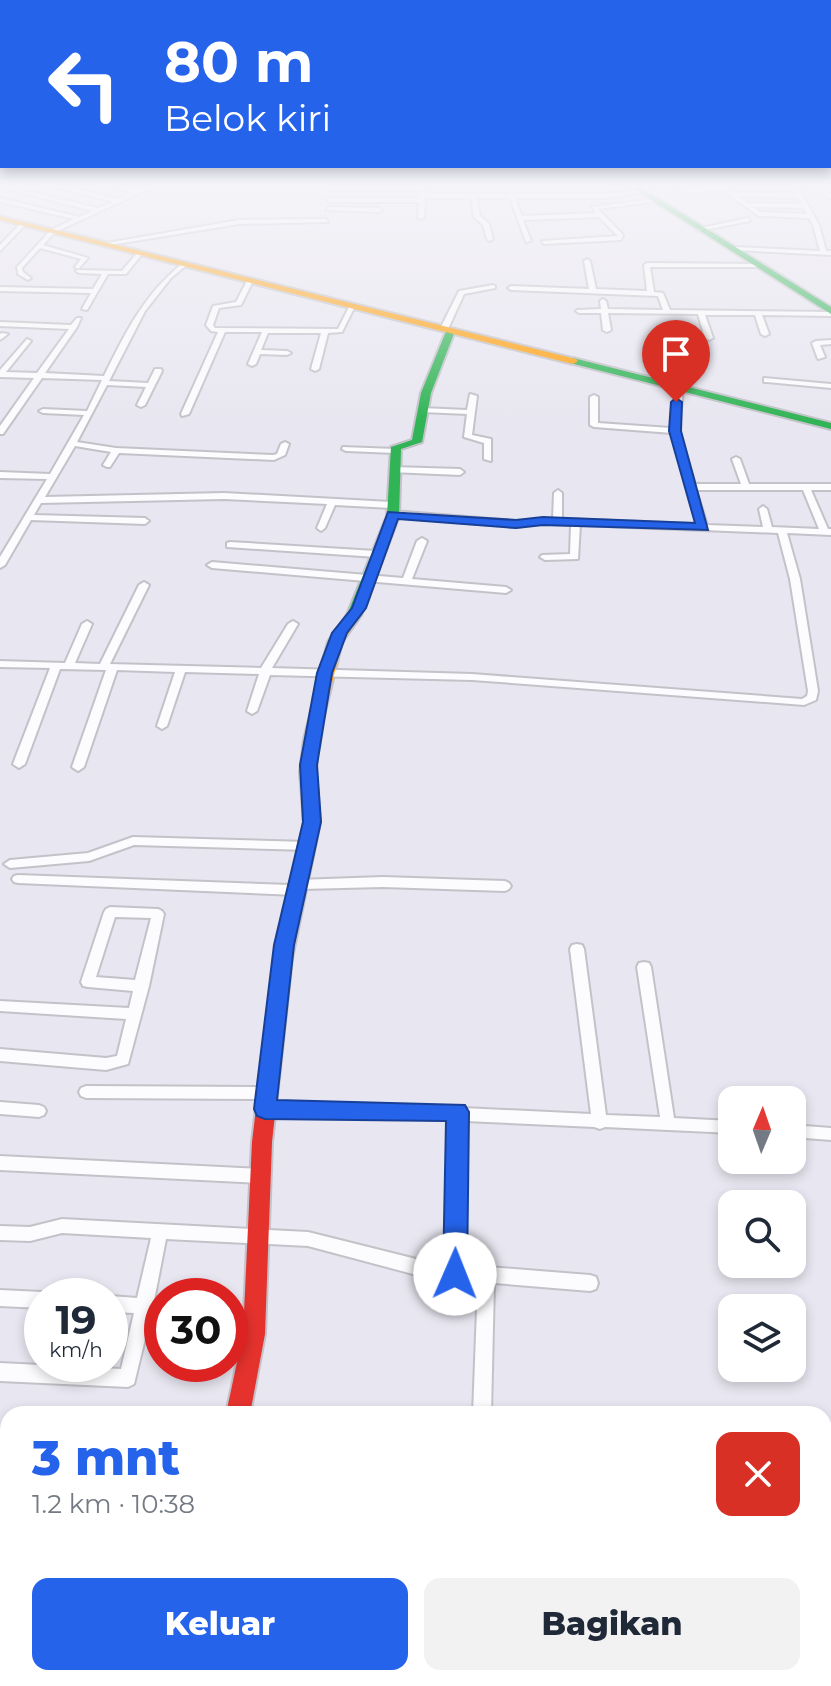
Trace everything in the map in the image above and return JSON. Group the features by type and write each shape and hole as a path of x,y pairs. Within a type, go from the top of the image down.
{"main road":[{"path":"191,266 831,426"},
{"path":"762,266 830,310"},
{"path":"240,1406 254,1334 260,1176 284,945 308,846 312,805 308,765 325,673 340,633 359,608 392,510 395,451 398,445 417,442 422,410 447,330"}],"street":[{"path":"21,266 20,273 28,278"},
{"path":"80,266 78,269 124,273 130,266"},
{"path":"1,563 71,443 77,426 90,413 105,380 159,286 183,266"},
{"path":"588,266 593,291"},
{"path":"647,266 651,293"},
{"path":"725,266 762,266"},
{"path":"85,309 106,272"},
{"path":"250,281 239,304 215,308 209,326 222,331 265,333 341,331 352,306"},
{"path":"447,330 460,293 473,287 493,287"},
{"path":"511,288 663,294 667,312"},
{"path":"0,289 93,291"},
{"path":"603,301 607,330"},
{"path":"579,311 758,314 830,310"},
{"path":"701,313 709,338"},
{"path":"758,314 765,334"},
{"path":"0,324 77,323 0,432"},
{"path":"185,414 222,331"},
{"path":"315,369 325,332"},
{"path":"252,364 265,333"},
{"path":"27,341 4,365 0,375 151,385"},
{"path":"821,357 816,343 831,342"},
{"path":"257,352 287,353"},
{"path":"141,405 158,371"},
{"path":"767,380 831,386"},
{"path":"679,389 675,431 703,527"},
{"path":"473,396 468,437 488,441 488,459"},
{"path":"594,397 594,425 675,431"},
{"path":"422,410 471,412"},
{"path":"43,411 90,413"},
{"path":"71,443 116,450 274,458 281,455 285,444"},
{"path":"346,449 395,451"},
{"path":"107,465 116,450"},
{"path":"736,459 746,487"},
{"path":"393,470 460,472"},
{"path":"0,475 50,477"},
{"path":"693,487 831,487"},
{"path":"38,500 224,496 332,502 516,524 557,522 827,531 806,487"},
{"path":"557,522 558,493"},
{"path":"321,528 332,502"},
{"path":"763,509 768,529"},
{"path":"27,517 145,521"},
{"path":"545,557 575,557 576,523"},
{"path":"0,664 553,681 809,700 813,691 807,650 795,579 781,529"},
{"path":"407,581 422,541"},
{"path":"230,545 376,554"},
{"path":"212,565 506,590"},
{"path":"78,767 108,666 144,585"},
{"path":"19,764 62,665 87,624"},
{"path":"252,711 265,670 293,624"},
{"path":"162,726 181,669"},
{"path":"10,864 89,857 133,841 308,846"},
{"path":"18,879 296,887 383,882 505,886"},
{"path":"0,1055 118,1064 123,1060 142,986 158,914 110,912 88,982 142,986"},
{"path":"577,949 600,1123"},
{"path":"644,967 668,1124"},
{"path":"0,1006 135,1014"},
{"path":"86,1092 458,1112 600,1123 718,1126"},
{"path":"0,1108 39,1111"},
{"path":"455,1274 458,1112"},
{"path":"806,1132 831,1134"},
{"path":"0,1163 260,1176"},
{"path":"0,1233 30,1234 62,1226 258,1235 336,1244 455,1274 590,1283"},
{"path":"151,1278 160,1231"},
{"path":"482,1406 486,1276"},
{"path":"0,1298 24,1299"},
{"path":"0,1372 128,1378 144,1310"}],"traffic: fast":[{"path":"759,266 831,311"},
{"path":"354,615 393,516 396,447 417,442 426,393 450,331"},
{"path":"573,361 831,426"}],"traffic: slow":[{"path":"191,266 573,361"},
{"path":"283,958 312,822 308,772 311,740 335,642 354,615"}],"traffic: jam":[{"path":"240,1406 254,1334 262,1142 283,958"}],"route":[{"path":"455,1274 458,1112 265,1109 284,945 312,822 308,765 325,673 335,642 359,608 393,514 516,524 543,521 703,527 675,431 676,402"}]}
